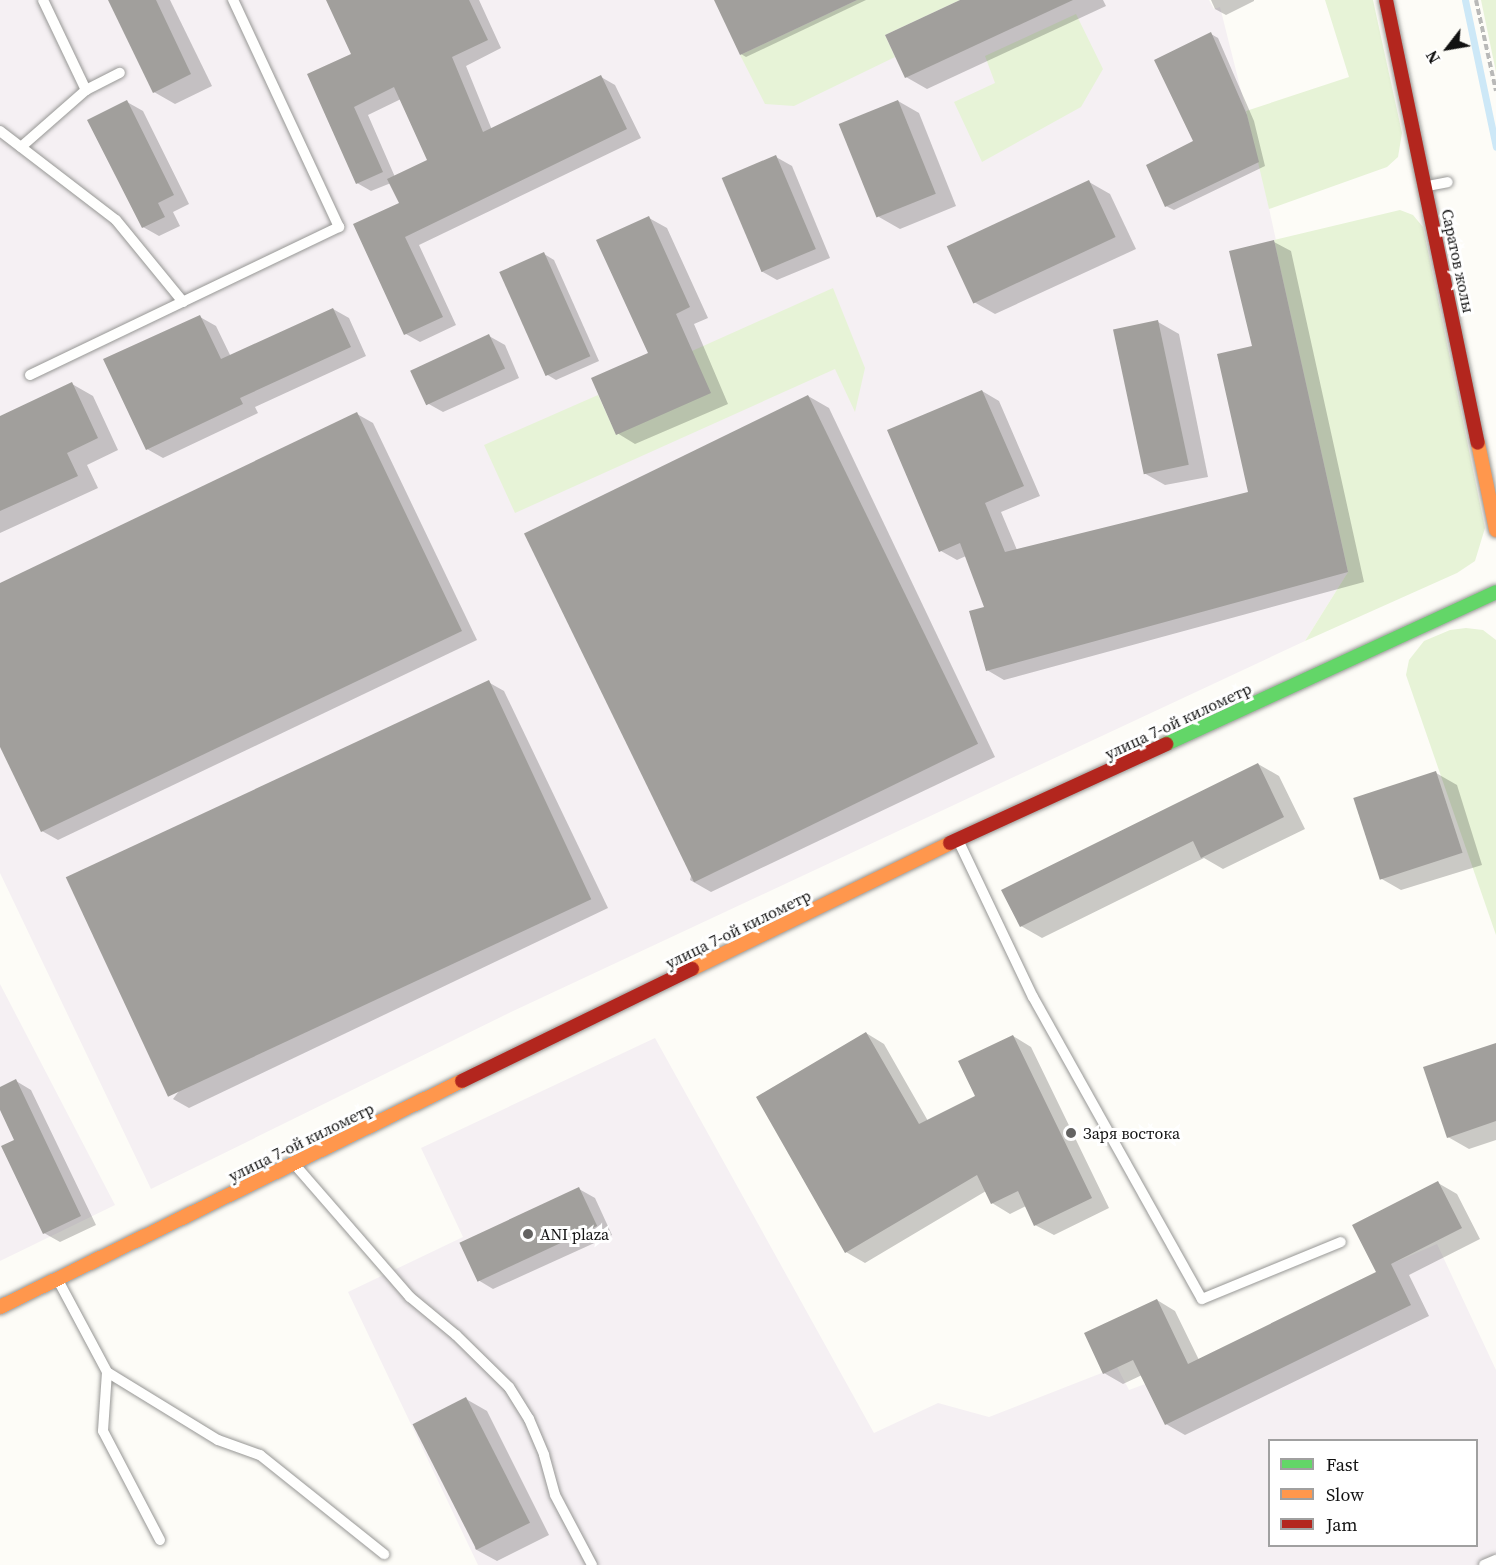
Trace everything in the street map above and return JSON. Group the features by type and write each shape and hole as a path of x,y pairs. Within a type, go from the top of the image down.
{"street":[{"name":"Саратов жолы","path":"1386,0 1496,530"},
{"name":"улица 7-ой километр","path":"0,1307 957,840 1496,592"}],"lane":[{"path":"44,0 86,90"},
{"path":"30,375 339,227 233,0"},
{"path":"21,147 86,90 120,73"},
{"path":"0,131 116,220 183,302"},
{"path":"1425,186 1448,182"},
{"path":"957,840 1033,997 1202,1299 1341,1242"},
{"path":"294,1164 410,1297 456,1335 509,1387 529,1419 544,1455 555,1495 592,1565"},
{"path":"58,1279 107,1372 218,1440 260,1455 384,1554"},
{"path":"107,1372 103,1431 160,1540"},
{"path":"1484,1565 1496,1560"}],"path":[{"path":"1476,0 1496,90"}],"shaded area":[{"path":"0,0 1209,0 1214,9 1220,7 1259,162 1348,572 1305,641 511,1012 151,1189 0,873"},
{"path":"0,984 115,1205 0,1261"},
{"path":"655,1038 874,1433 938,1403 989,1417 1117,1367 1129,1390 1145,1384 1165,1424 1391,1264 1437,1244 1496,1370 1496,1565 478,1565 348,1292 463,1237 421,1148"}],"green space":[{"path":"857,0 960,0 885,35 895,57 794,106 765,104 740,55"},
{"path":"1325,0 1373,0 1402,133 1398,157 1387,167 1269,209 1246,111 1349,77"},
{"path":"1481,0 1496,0 1496,72"},
{"path":"1076,14 1103,69 1081,107 982,162 954,102 995,83 985,56"},
{"path":"1400,210 1413,215 1423,227 1485,528 1475,561 1457,573 1305,641 1348,572 1274,240"},
{"path":"833,288 865,368 855,412 835,369 515,513 484,445 598,395 616,434 692,351"},
{"path":"1466,628 1483,630 1496,640 1496,935 1406,675 1409,660 1424,641 1450,630"}],"building":[{"path":"108,0 156,0 191,74 153,93"},
{"path":"326,0 469,0 488,40 452,57 483,132 601,75 627,129 405,237 443,317 404,335 353,224 399,203 387,179 427,160 394,87 354,107 383,172 356,184 307,74 351,54"},
{"path":"714,0 857,0 740,55"},
{"path":"960,0 1073,0 905,78 885,35"},
{"path":"1211,32 1247,115 1259,162 1165,207 1146,165 1193,141 1154,60"},
{"path":"127,100 174,195 158,203 165,217 142,228 87,120"},
{"path":"898,100 936,194 876,218 839,124"},
{"path":"776,155 816,249 762,272 722,178"},
{"path":"1089,180 1116,237 973,303 947,246"},
{"path":"649,216 690,307 676,314 711,393 616,435 591,378 648,353 596,240"},
{"path":"1274,240 1348,572 986,671 969,611 984,607 960,543 939,552 887,430 982,390 1024,486 985,503 1005,552 1248,492 1217,354 1252,346 1229,251"},
{"path":"544,252 590,356 546,376 499,272"},
{"path":"333,308 351,347 240,398 243,404 146,450 103,359 200,315 221,359"},
{"path":"1158,320 1189,465 1144,474 1113,330"},
{"path":"489,334 505,368 426,405 410,371"},
{"path":"72,382 98,438 67,453 78,476 0,511 0,416"},
{"path":"808,395 978,744 694,882 524,534"},
{"path":"357,412 462,631 41,832 0,747 0,583"},
{"path":"489,680 591,899 168,1097 66,877"},
{"path":"1258,763 1284,817 1201,858 1193,841 1020,927 1001,890"},
{"path":"1436,771 1463,853 1380,880 1353,798"},
{"path":"866,1032 919,1124 975,1096 958,1061 1013,1035 1092,1198 1034,1226 1018,1191 991,1204 977,1175 845,1253 756,1097"},
{"path":"1496,1043 1496,1121 1447,1138 1423,1067"},
{"path":"16,1079 81,1216 43,1234 1,1146 14,1140 0,1110 0,1087"},
{"path":"1438,1181 1462,1228 1391,1264 1411,1305 1165,1425 1133,1360 1103,1374 1084,1333 1157,1299 1188,1364 1376,1272 1352,1225"},
{"name":"ANI plaza","path":"579,1187 597,1226 478,1282 459,1243"},
{"path":"466,1397 530,1523 477,1550 413,1424"}],"waterway":[{"path":"1465,0 1496,147"}],"traffic: fast":[{"path":"1166,744 1496,592"}],"traffic: slow":[{"path":"1478,443 1496,530"},
{"path":"692,969 950,843"},
{"path":"0,1307 462,1081"}],"traffic: jam":[{"path":"1386,0 1478,443"},
{"path":"950,843 1166,744"},
{"path":"462,1081 692,969"}],"place":[{"name":"Заря востока","path":"1071,1133"},
{"name":"ANI plaza","path":"528,1234"}]}
